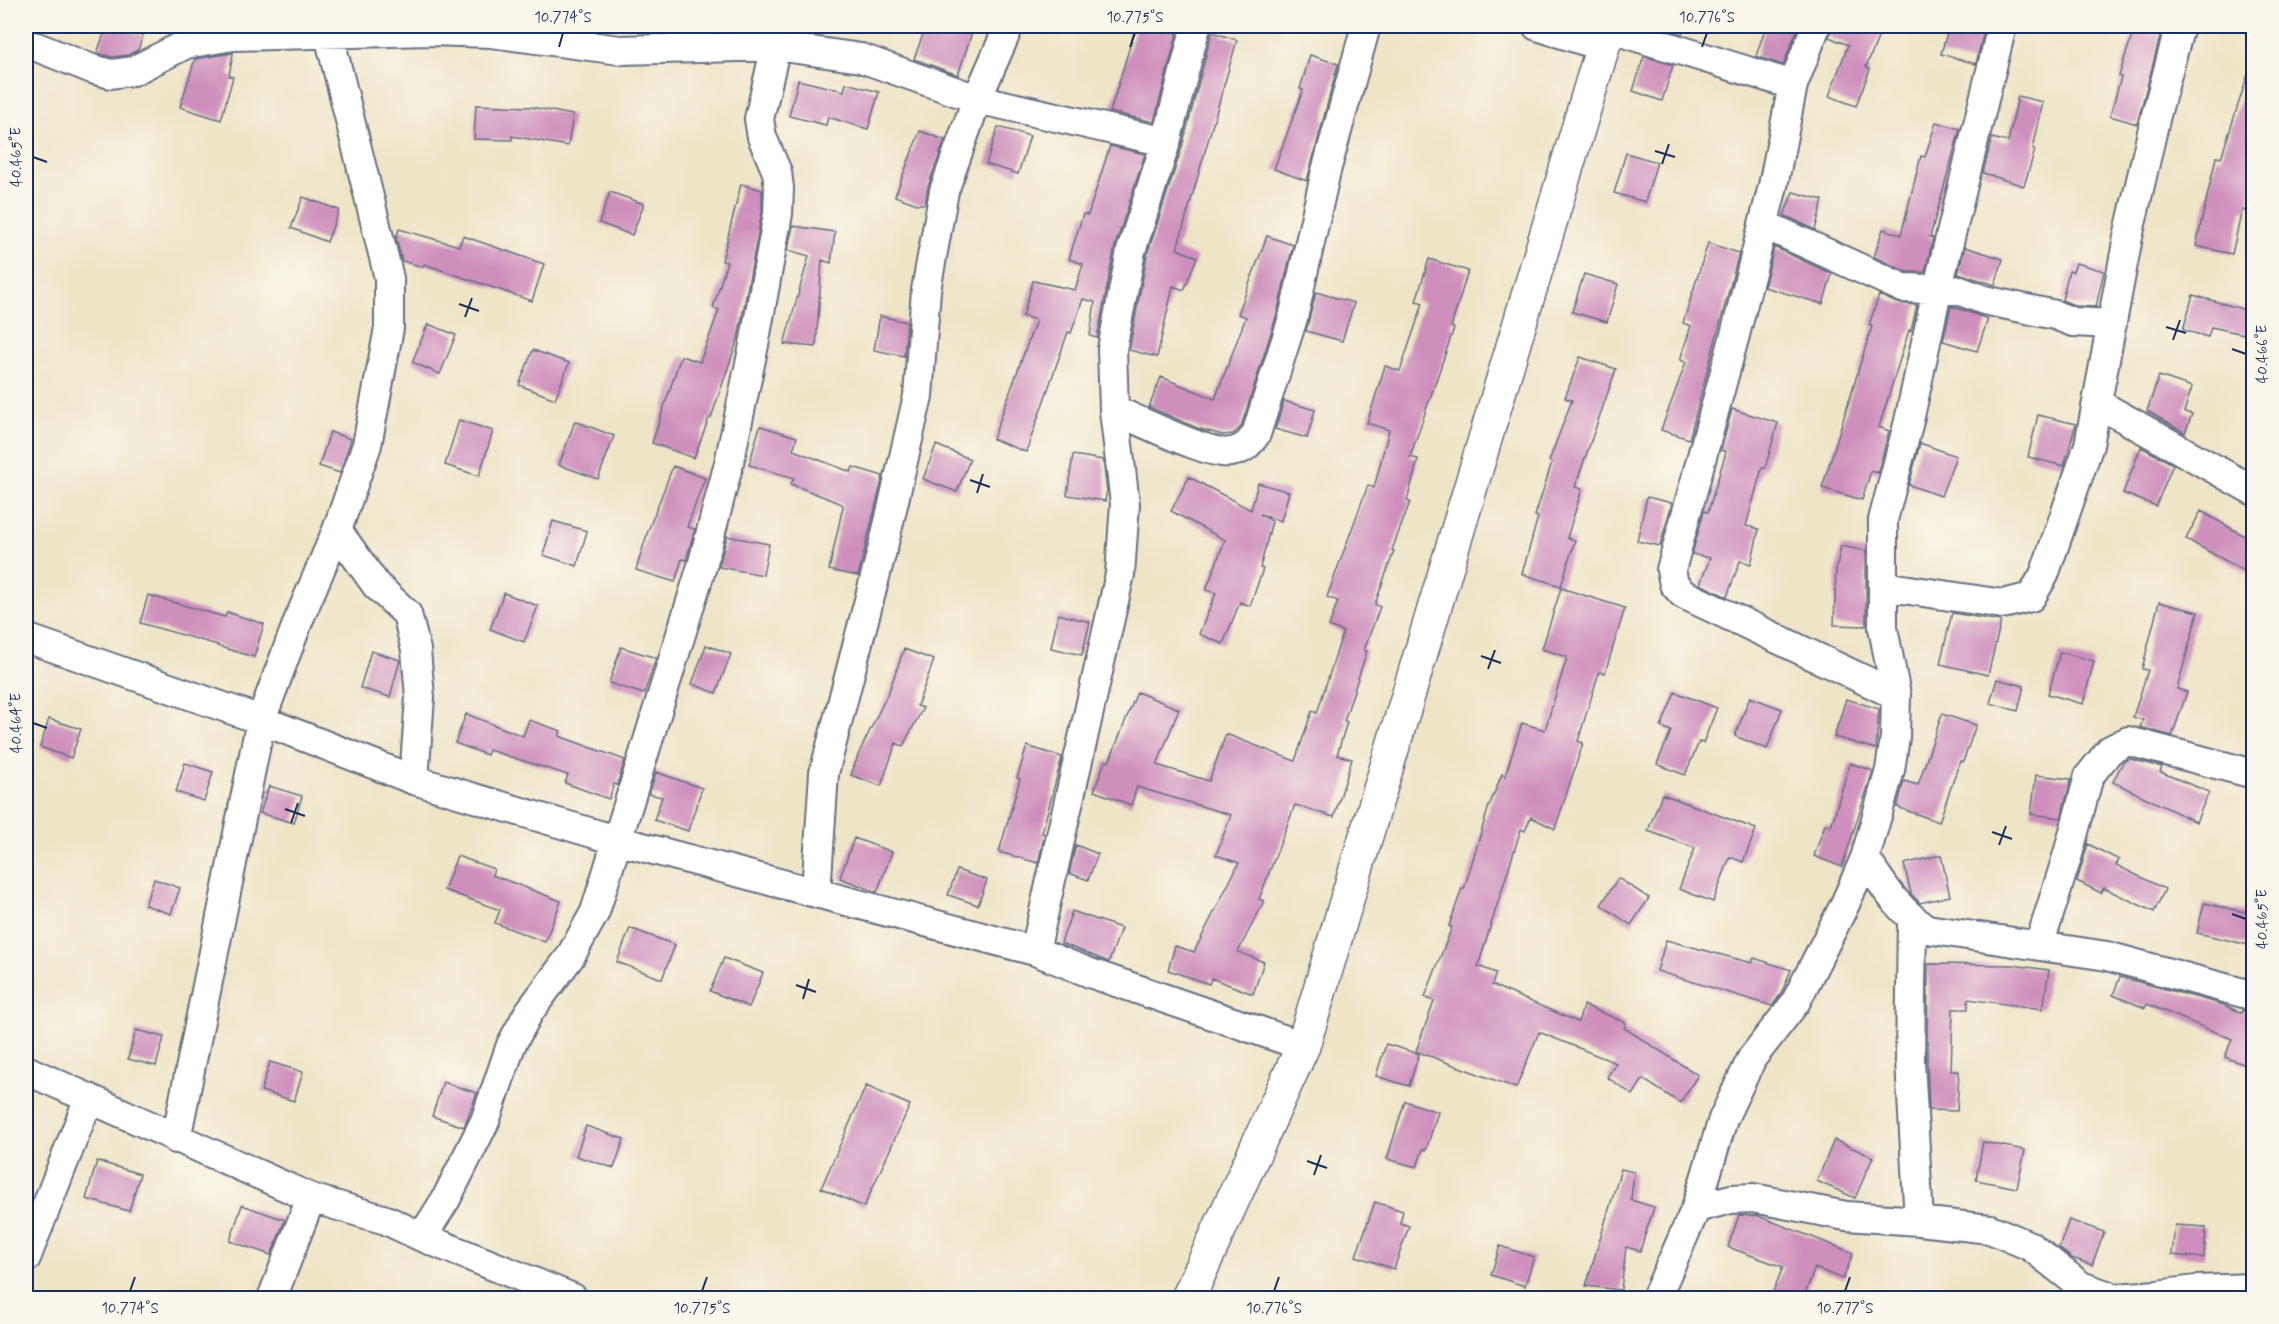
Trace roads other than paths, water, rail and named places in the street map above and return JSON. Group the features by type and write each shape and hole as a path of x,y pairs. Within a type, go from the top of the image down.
{"main road":[{"path":"1188,1299 1303,1046 1607,34"}],"street":[{"path":"816,893 824,773 886,535 918,396 926,290 944,191 977,99 1009,26"},
{"path":"1035,951 1120,574 1125,504 1114,410 1112,349 1131,251 1166,141 1196,26"},
{"path":"1114,410 1208,449 1229,453 1246,447 1256,434 1293,318 1326,171 1366,26"},
{"path":"1537,26 1607,34 1792,85"},
{"path":"1816,26 1792,85 1763,224 1671,570 1674,584 1683,594 1896,695"},
{"path":"1656,1299 1696,1208 1723,1119 1752,1058 1796,1003 1845,904 1865,858 1890,770 1895,737 1896,695 1883,628 1883,520 1909,421 1936,291 2002,26"},
{"path":"1883,586 2003,604 2031,597 2044,574 2089,445 2156,115 2180,26"},
{"path":"26,44 111,74 133,71 186,44 233,36 430,31 491,33 620,50 776,46 861,58 977,99 1166,141"},
{"path":"176,1139 261,720 299,619 337,530 367,445 389,328 389,278 329,35"},
{"path":"422,1237 456,1179 485,1121 511,1044 529,1012 570,957 595,912 702,566 729,462 754,345 778,214 777,172 762,136 759,119 776,46"},
{"path":"1763,224 1903,288 1958,290 1984,300 2055,315 2073,322 2112,324"},
{"path":"2097,403 2253,491"},
{"path":"337,530 376,585 407,614 416,650 420,697 414,780"},
{"path":"26,638 261,720 414,780 616,840 1035,951 1090,973 1303,1046"},
{"path":"2039,946 2068,854 2089,776 2110,750 2128,741 2217,762 2253,774"},
{"path":"1865,858 1892,898 1912,920 1927,929 2107,956 2253,996"},
{"path":"1912,920 1910,1061 1919,1221"},
{"path":"26,1070 311,1198 386,1220 573,1299"},
{"path":"26,1258 89,1098"},
{"path":"272,1299 311,1198"},
{"path":"1696,1208 1731,1199 1753,1198 1846,1216 1990,1229 2030,1246 2081,1287 2115,1298 2157,1297 2196,1290 2253,1288"}]}
